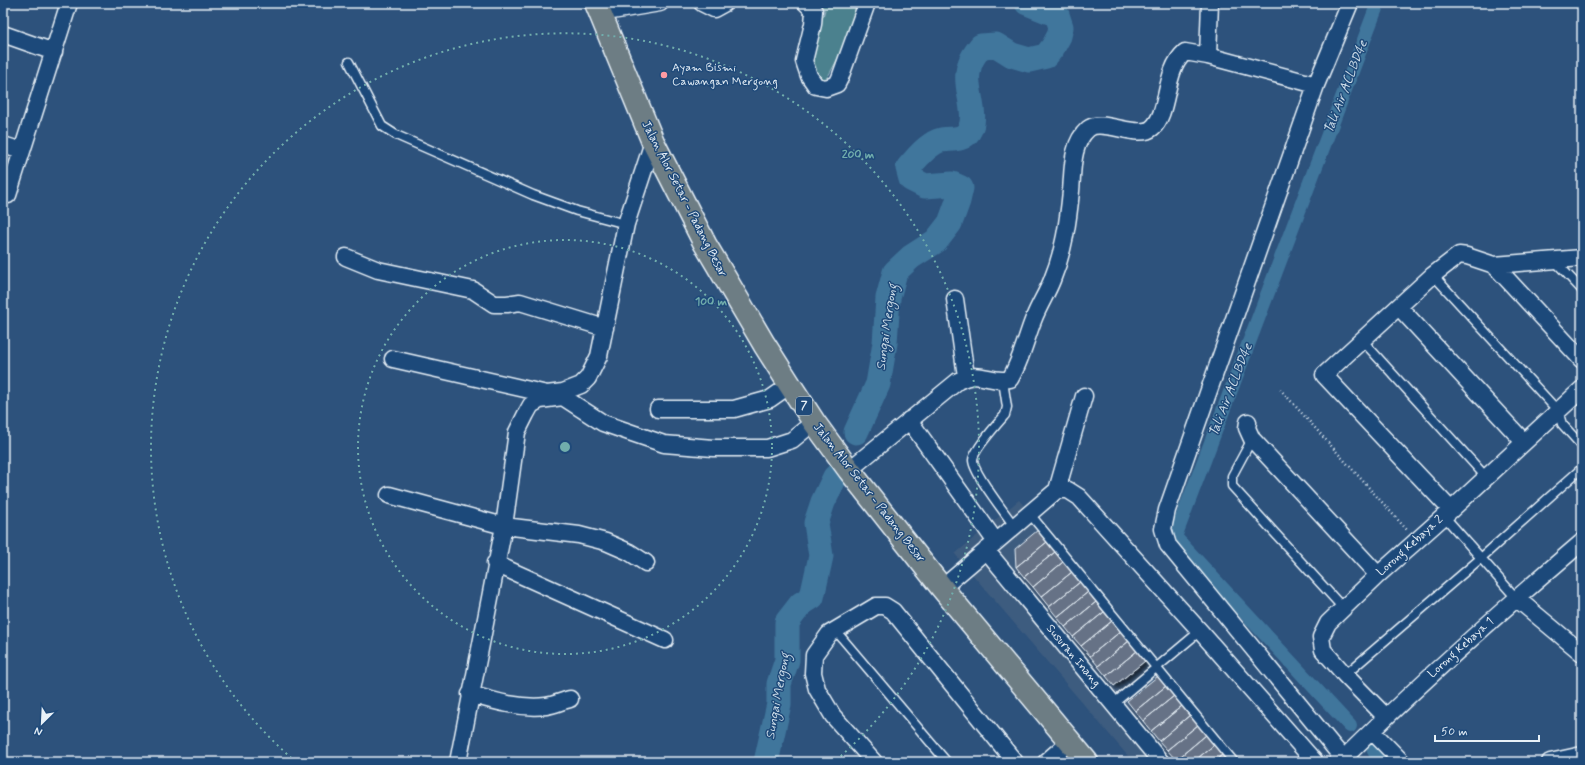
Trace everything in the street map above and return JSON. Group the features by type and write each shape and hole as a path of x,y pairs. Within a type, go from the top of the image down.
{"main road":[{"name":"Jalan Alor Setar - Padang Besar","path":"598,8 653,142 706,244 764,344 814,422 849,470 942,588 1088,762"}],"street":[{"path":"8,195 69,3"},
{"path":"598,8 660,3"},
{"path":"702,3 714,9 725,3"},
{"path":"806,3 814,11 813,24 804,61 809,76 816,86 826,88 837,84 867,3"},
{"path":"1208,56 1210,3"},
{"path":"1342,761 1168,545 1163,529 1167,510 1316,85 1350,3"},
{"path":"3,34 54,52"},
{"path":"849,470 909,420 966,376 980,375 1003,381 1010,379 1015,371 1035,316 1052,280 1061,252 1068,224 1074,158 1080,138 1089,127 1102,125 1143,132 1152,128 1159,119 1172,72 1178,58 1185,52 1208,56 1316,85"},
{"path":"458,762 470,694 504,526 518,432 531,405 540,400 563,397 581,385 588,378 598,356 605,328 626,224 653,142"},
{"path":"3,145 22,151"},
{"path":"1447,513 1324,374 1433,275 1459,256 1467,256 1494,265 1582,258"},
{"path":"346,257 378,270 473,290 494,304 520,302 605,328"},
{"path":"1494,265 1582,360"},
{"path":"955,299 966,376"},
{"path":"1399,307 1524,442"},
{"path":"393,359 547,394 563,392 581,385"},
{"path":"658,409 734,409 770,399 790,385"},
{"name":"Lorong Kebaya 2","path":"1386,717 1323,650 1321,637 1328,623 1342,608 1582,389"},
{"path":"942,588 1057,490 1084,396"},
{"path":"563,397 603,423 664,444 713,448 767,448 792,440 814,422"},
{"name":"Susuran Inang","path":"909,420 991,546 1113,704 1161,762"},
{"path":"1248,422 1247,428 1252,439 1378,575"},
{"path":"1057,490 1068,490 1079,497 1200,631 1315,762"},
{"path":"389,495 504,526 579,535 606,542 629,552 646,563"},
{"name":"Lorong Kebaya 1","path":"1342,761 1386,717 1516,598 1582,542"},
{"path":"496,563 665,640"},
{"path":"1516,598 1582,653"},
{"path":"874,762 833,716 817,689 813,673 814,655 829,634 876,606 885,606 893,611 1015,762"},
{"path":"470,694 494,701 520,706 547,706 570,699"},
{"path":"1372,731 1402,762"},
{"path":"1046,762 1070,741"},
{"path":"1550,762 1582,755"}],"lane":[{"path":"349,62 382,126 396,135 533,195 577,212 626,224"},
{"path":"1554,260 1582,290"},
{"path":"1433,275 1558,411 1562,424 1582,446"},
{"path":"1362,340 1486,477"},
{"path":"1003,381 1007,407 1005,415 976,452 973,461 977,472 1014,526"},
{"path":"1252,439 1234,471 1232,476 1232,486 1342,608"},
{"path":"1345,675 1481,558 1582,468"},
{"path":"1029,513 1234,762"},
{"path":"1447,513 1481,558 1516,598"},
{"path":"836,631 947,762"},
{"path":"1113,704 1200,631"}],"path":[{"path":"1280,389 1417,540"}],"shaded area":[{"path":"1019,500 1242,762 1133,762 955,554"}],"green space":[{"path":"790,3 859,3 843,49 825,82 814,80 806,63 815,43 825,10"}],"building":[{"path":"1038,530 1047,542 1016,567 1015,549"},
{"path":"1047,542 1055,552 1024,577 1016,567"},
{"path":"1055,552 1063,562 1033,587 1024,577"},
{"path":"1063,562 1072,572 1041,597 1033,587"},
{"path":"1072,572 1080,582 1049,607 1041,597"},
{"path":"1080,582 1088,592 1057,617 1049,607"},
{"path":"1088,592 1096,602 1065,627 1057,617"},
{"path":"1096,602 1104,612 1073,637 1065,627"},
{"path":"1104,612 1112,621 1081,646 1073,637"},
{"path":"1112,621 1121,631 1090,656 1081,646"},
{"path":"1121,631 1129,641 1098,666 1090,656"},
{"path":"1129,641 1137,651 1106,676 1098,666"},
{"path":"1137,651 1145,661 1114,686 1106,676"},
{"path":"1158,676 1166,686 1135,711 1127,701"},
{"path":"1166,686 1174,696 1143,721 1135,711"},
{"path":"1174,696 1182,706 1151,731 1143,721"},
{"path":"1182,706 1190,715 1159,741 1151,731"},
{"path":"1190,715 1198,725 1167,750 1159,741"},
{"path":"1198,725 1206,735 1176,760 1167,750"},
{"path":"1206,735 1214,745 1193,762 1177,762 1176,760"},
{"path":"1214,745 1222,755 1213,762 1193,762"},
{"path":"1222,755 1229,762 1213,762"}],"waterway":[{"name":"Sungai Mergong","path":"856,432 878,384 885,343 888,298 895,272 911,257 936,241 950,223 961,188 952,184 925,186 911,179 908,168 929,146 938,141 962,137 969,131 973,118 968,87 969,65 981,46 996,45 1012,55 1029,60 1046,56 1053,47 1059,36 1061,27 1057,15 1027,3"},
{"name":"Tali Air ACLBD4e","path":"1350,726 1175,537 1378,3"},
{"name":"Sungai Mergong","path":"766,762 779,704 779,684 787,660 787,622 801,604 812,597 821,556 816,523 823,502 835,477"},
{"name":"Tali Air ACLBD4e","path":"1374,751 1383,762"}],"place":[{"name":"Ayam Bismi Cawangan Mergong","path":"664,75"}]}
